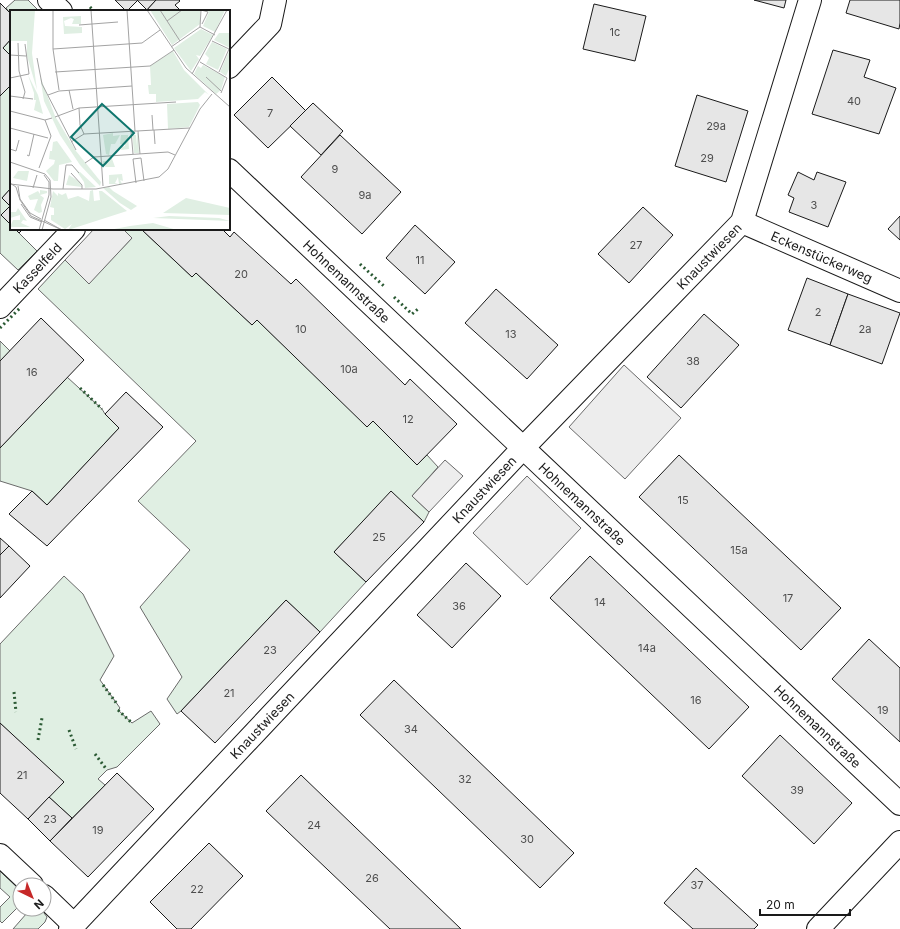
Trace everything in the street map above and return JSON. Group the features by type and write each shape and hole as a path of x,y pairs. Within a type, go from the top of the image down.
{"street":[{"path":"49,0 60,10"},
{"path":"230,66 270,24 275,0"},
{"name":"Knaustwiesen","path":"72,927 523,448 742,222 810,0"},
{"name":"Hohnemannstraße","path":"230,171 900,804"},
{"name":"Eckenstückerweg","path":"742,222 900,291"},
{"name":"Kasselfeld","path":"0,307 73,230"},
{"path":"818,929 900,842"},
{"path":"0,855 23,877"},
{"path":"52,905 72,927"}],"green space":[{"path":"15,0 28,0 38,10 10,10 10,13 6,8"},
{"path":"10,40 10,55 3,48"},
{"path":"10,86 10,189 2,198 10,206 1,215 10,224 10,230 16,230 37,251 18,270 0,253 0,96"},
{"path":"124,230 142,230 192,277 196,273 252,325 257,320 367,426 373,421 417,465 427,455 438,467 412,496 429,512 424,522 391,492 334,552 366,582 320,632 286,600 177,714 167,699 182,677 140,607 190,550 138,501 196,441 38,289 65,260 89,283 132,238"},
{"path":"0,341 10,351 0,361"},
{"path":"67,377 102,409 119,428 47,505 32,491 0,481 0,448"},
{"path":"64,576 83,594 114,656 100,680 120,708 118,710 132,723 151,711 160,724 117,767 107,770 98,779 105,785 72,818 49,797 63,782 0,723 0,644"},
{"path":"0,871 12,882 12,913 2,923 0,921 0,907 10,897 0,888"},
{"path":"24,917 47,917 45,922 38,929 13,929"}],"shaded area":[{"path":"93,230 124,230 132,238 89,284 65,260"},
{"path":"624,365 681,418 625,479 569,427"},
{"path":"445,460 463,476 429,512 412,496"},
{"path":"527,476 581,528 527,585 473,533"}],"building":[{"path":"115,0 138,0 128,10 125,10"},
{"path":"137,0 156,0 147,10"},
{"path":"156,0 180,1 175,5 180,10 147,10"},
{"path":"754,0 786,0 784,8"},
{"path":"850,0 900,0 899,29 846,13"},
{"path":"0,3 10,13 10,40 3,48 10,55 10,86 0,96"},
{"path":"594,4 646,16 635,61 583,49"},
{"path":"833,50 870,60 864,77 896,88 879,134 812,114"},
{"path":"272,77 306,111 268,148 234,115"},
{"path":"697,95 748,111 726,182 675,166"},
{"path":"313,103 343,131 321,155 290,126"},
{"path":"340,135 401,192 362,234 301,177"},
{"path":"798,172 814,180 817,172 846,182 828,227 789,212 794,198 788,195"},
{"path":"10,189 10,206 2,198"},
{"path":"10,206 10,224 1,215"},
{"path":"643,207 673,235 629,283 598,254"},
{"path":"900,216 900,240 888,229"},
{"path":"415,225 455,262 425,294 386,258"},
{"path":"142,230 223,230 230,237 234,232 291,284 296,279 405,385 410,379 457,424 417,465 373,421 367,427 257,320 252,325 196,273 192,277"},
{"path":"807,278 848,294 830,345 788,330"},
{"path":"496,289 558,345 527,379 465,323"},
{"path":"848,294 900,313 882,364 830,345"},
{"path":"704,314 739,345 681,408 647,377"},
{"path":"41,318 84,360 0,448 0,361"},
{"path":"126,392 163,427 47,546 9,514 32,491 47,505 119,428 105,414"},
{"path":"679,455 841,608 801,650 639,497"},
{"path":"391,491 424,522 366,582 334,552"},
{"path":"0,538 9,546 0,555"},
{"path":"9,546 30,566 0,598 0,555"},
{"path":"590,556 749,707 709,749 550,598"},
{"path":"466,563 501,596 452,648 417,615"},
{"path":"286,600 320,632 215,743 181,711"},
{"path":"869,639 900,668 900,742 832,679"},
{"path":"394,680 574,853 540,888 360,715"},
{"path":"0,723 64,782 28,819 0,793"},
{"path":"780,735 852,803 814,844 742,776"},
{"path":"117,773 154,809 88,877 50,841"},
{"path":"301,775 461,929 390,929 266,811"},
{"path":"49,797 72,818 50,841 28,819"},
{"path":"209,843 243,876 191,929 177,929 150,902"},
{"path":"696,868 758,925 754,929 693,929 664,903"}],"hedge":[{"path":"90,7 93,10"},
{"path":"360,264 385,287"},
{"path":"394,297 412,314 418,309"},
{"path":"0,328 21,307"},
{"path":"80,388 102,409"},
{"path":"103,685 117,704"},
{"path":"14,692 16,712"},
{"path":"118,710 132,723"},
{"path":"38,740 42,718"},
{"path":"69,730 76,749"},
{"path":"95,754 107,770"}]}
